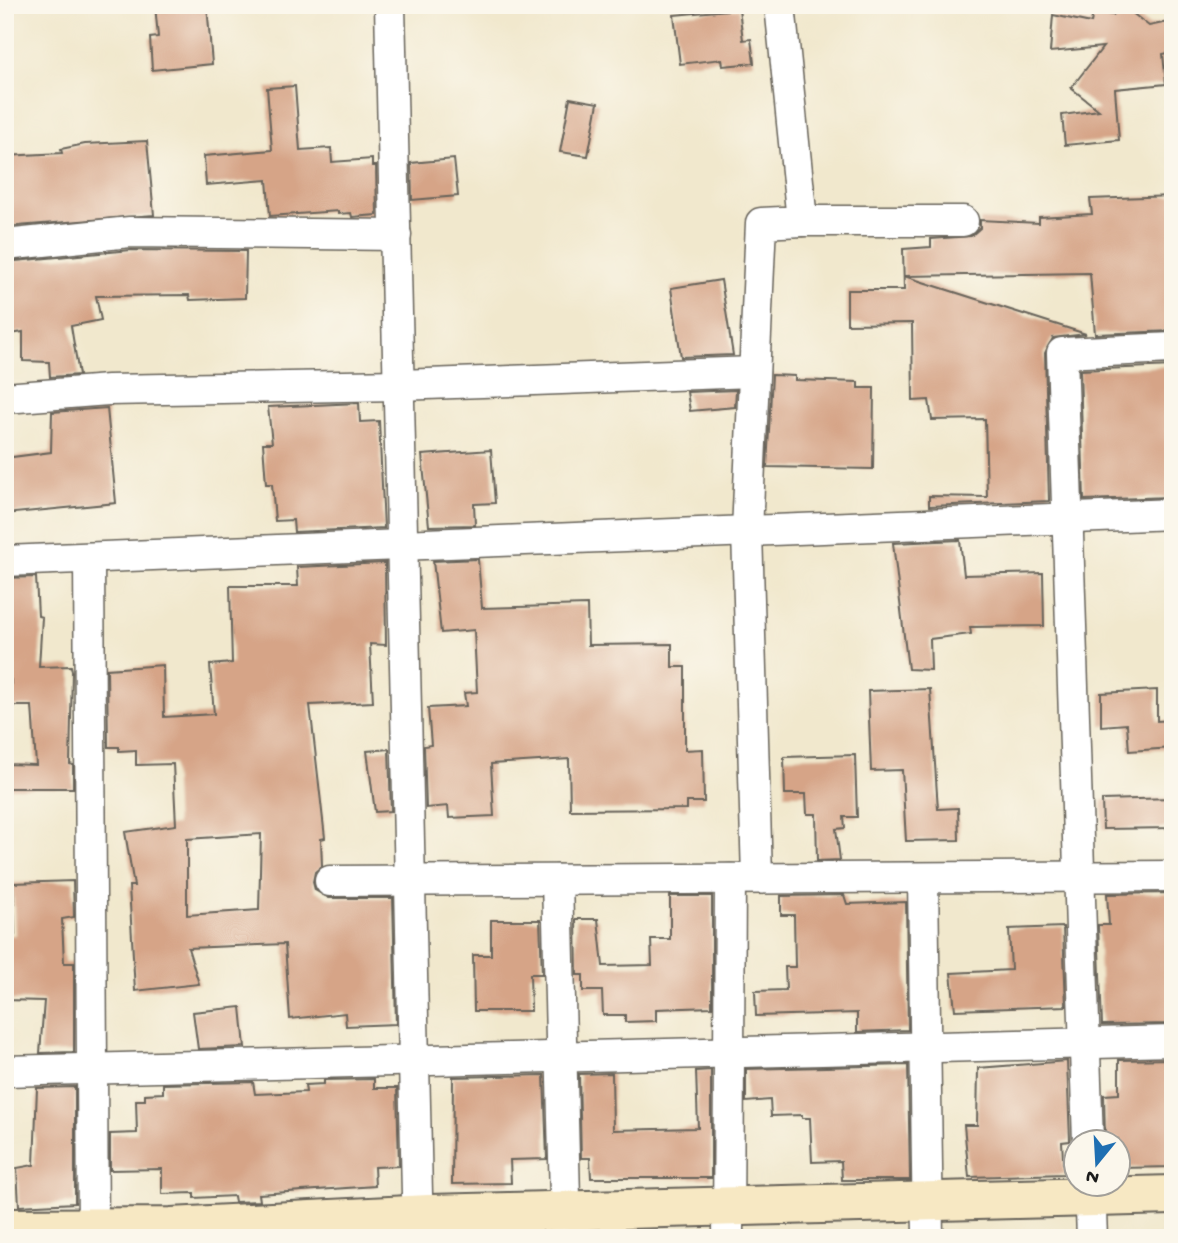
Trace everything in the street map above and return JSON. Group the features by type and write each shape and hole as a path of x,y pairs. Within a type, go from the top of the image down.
{"street":[{"path":"390,5 418,1226"},
{"path":"780,5 802,221"},
{"path":"727,1222 729,1053 743,878 747,531 761,223 963,221"},
{"path":"5,245 130,232 396,235"},
{"path":"1088,1128 1062,353 1173,348"},
{"path":"5,398 108,390 399,385 754,372"},
{"path":"5,562 1173,514"},
{"path":"89,558 93,1232"},
{"path":"330,881 1173,876"},
{"path":"923,878 928,1220"},
{"path":"557,880 565,1224"},
{"path":"5,1071 1173,1041"},
{"path":"1132,1193 1173,1195"},
{"path":"5,1228 93,1232 928,1220 1062,1195"},
{"path":"1090,1198 1092,1238"}],"building":[{"path":"155,5 207,5 212,64 152,70 150,38 158,37"},
{"path":"1122,5 1149,26 1173,21 1173,52 1163,54 1166,84 1115,89 1119,140 1065,145 1062,115 1099,110 1071,88 1103,47 1050,52 1053,15 1091,23 1093,12 1113,15"},
{"path":"739,9 743,40 751,39 754,63 723,66 722,59 680,64 674,15"},
{"path":"295,86 300,150 331,148 332,162 372,159 372,166 376,166 377,215 352,217 351,213 338,214 338,211 270,216 267,180 206,185 204,156 272,150 267,88"},
{"path":"570,98 598,103 588,156 560,152"},
{"path":"147,141 154,215 5,227 5,156 62,153 61,149 85,144"},
{"path":"454,159 458,196 412,200 411,163"},
{"path":"1173,196 1173,331 1095,334 1090,273 904,276 1086,334 1053,338 1045,353 1049,501 929,506 929,496 987,497 985,419 932,420 929,400 913,401 912,323 847,324 847,290 904,290 903,249 931,247 931,239 971,236 980,228 980,220 1039,223 1039,217 1092,214 1090,199"},
{"path":"131,250 246,251 245,298 190,300 189,295 96,296 101,320 71,326 79,375 50,377 49,362 23,361 23,332 5,335 5,262"},
{"path":"721,280 733,355 681,357 671,288"},
{"path":"1173,366 1173,481 1168,481 1170,497 1084,500 1080,370"},
{"path":"772,375 795,376 795,380 858,382 858,388 874,388 873,469 767,467"},
{"path":"736,390 735,407 690,411 687,392"},
{"path":"359,403 360,422 379,421 384,528 294,532 293,520 275,521 272,484 266,484 263,443 272,443 268,407"},
{"path":"107,408 116,503 5,514 5,458 51,452 52,412"},
{"path":"491,450 495,503 474,504 475,525 429,526 422,455"},
{"path":"960,540 964,575 1043,573 1044,626 970,627 971,634 930,639 931,670 908,669 893,543"},
{"path":"478,559 482,608 587,605 588,645 672,644 672,667 685,667 685,750 703,749 704,802 687,802 687,809 570,810 569,759 491,764 494,816 449,818 448,806 426,808 424,746 431,745 428,708 466,706 464,693 477,692 474,630 441,633 433,561"},
{"path":"385,563 386,645 370,644 373,702 310,705 325,838 321,839 322,866 315,872 313,882 315,890 329,898 393,898 396,1024 346,1026 345,1013 290,1019 285,944 188,948 199,984 135,991 129,886 134,886 125,832 176,825 173,764 136,765 136,750 119,751 119,747 108,747 107,669 163,665 164,717 214,714 210,665 232,663 230,586 298,586 297,567","holes":["261,834 259,910 187,915 187,839"]},
{"path":"36,577 38,616 42,617 39,667 71,666 72,671 70,764 73,765 73,788 5,788 5,764 36,765 32,706 11,706 11,680 6,680 5,578"},
{"path":"930,689 938,809 958,808 959,840 906,841 902,770 871,771 868,691"},
{"path":"1157,690 1157,721 1173,720 1173,748 1129,751 1127,724 1101,726 1101,693"},
{"path":"389,749 391,811 375,812 367,751"},
{"path":"855,755 857,817 844,817 845,828 836,829 840,860 817,861 816,814 807,814 806,794 785,794 784,757"},
{"path":"1173,798 1173,828 1103,829 1102,800"},
{"path":"73,881 74,917 62,919 64,963 74,963 74,1052 40,1053 44,1001 5,1000 5,936 15,935 13,883"},
{"path":"1173,893 1173,1024 1102,1025 1098,925 1109,925 1107,894"},
{"path":"844,895 847,904 906,902 908,1030 857,1032 857,1013 756,1016 755,991 786,990 785,967 795,967 794,915 781,915 781,896"},
{"path":"670,896 712,896 712,1007 656,1009 656,1021 625,1022 625,1015 603,1015 602,991 583,991 583,975 577,975 576,919 598,919 603,966 652,965 651,939 670,939"},
{"path":"491,920 540,920 542,974 530,974 531,1011 474,1011 473,955 491,955"},
{"path":"1063,927 1066,1006 955,1010 951,973 1011,970 1009,929"},
{"path":"241,1007 245,1047 198,1049 193,1012"},
{"path":"1173,1059 1173,1167 1132,1168 1132,1128 1105,1128 1104,1095 1119,1094 1119,1060"},
{"path":"1067,1061 1070,1128 1062,1128 1062,1174 969,1177 964,1125 977,1125 978,1068"},
{"path":"908,1065 910,1180 842,1180 841,1161 812,1162 810,1118 802,1118 802,1115 771,1116 770,1100 746,1102 746,1069"},
{"path":"711,1070 711,1178 591,1178 590,1158 581,1158 579,1074 612,1073 613,1130 698,1128 696,1071"},
{"path":"544,1075 547,1159 510,1160 511,1183 452,1184 453,1077"},
{"path":"374,1079 374,1088 397,1088 399,1166 374,1167 375,1186 259,1194 260,1201 235,1202 234,1196 194,1198 194,1193 162,1194 162,1169 110,1170 110,1134 137,1133 136,1100 145,1100 145,1094 163,1093 163,1084 253,1082 255,1094 306,1092 305,1085 324,1084 324,1080"},
{"path":"75,1087 75,1203 19,1206 17,1168 34,1165 37,1088"}]}
